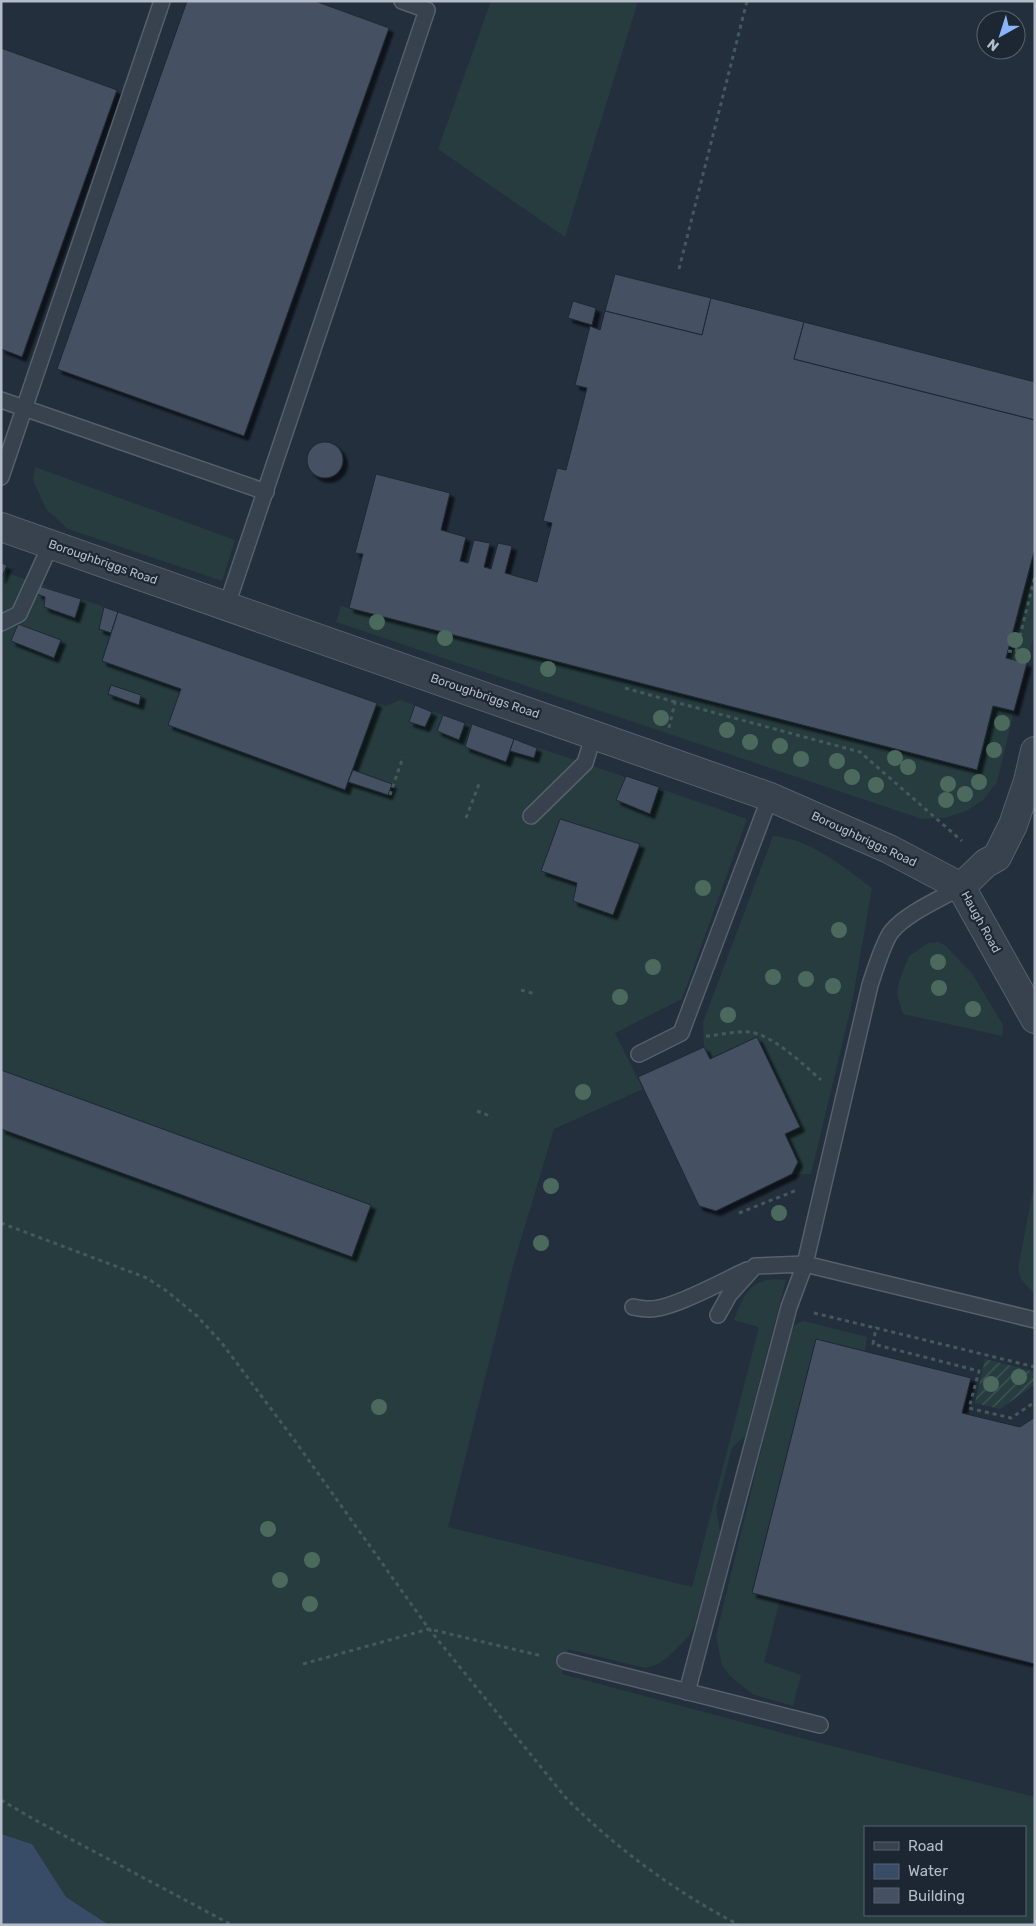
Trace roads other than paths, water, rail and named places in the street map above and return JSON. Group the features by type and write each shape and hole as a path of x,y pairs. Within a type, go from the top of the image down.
{"street":[{"name":"Boroughbriggs Road","path":"1,527 770,797 889,849 961,887"},
{"name":"Haugh Road","path":"1035,751 1028,781 1013,825 997,856 986,863 961,887 1035,1019"}],"lane":[{"path":"1,477 162,1"},
{"path":"227,605 429,6 402,1"},
{"path":"1,400 266,492"},
{"path":"1,623 19,614 51,544"},
{"path":"532,816 585,763 594,734"},
{"path":"639,1054 681,1033 770,797"},
{"path":"687,1692 789,1307 805,1264 870,985 891,931 910,916 961,887"},
{"path":"633,1308 649,1310 659,1308 755,1266 805,1264 1035,1320"},
{"path":"718,1315 729,1296 755,1266"},
{"path":"565,1661 820,1725"}],"water":[{"path":"1,1834 32,1844 66,1897 109,1925 1,1925"}]}
